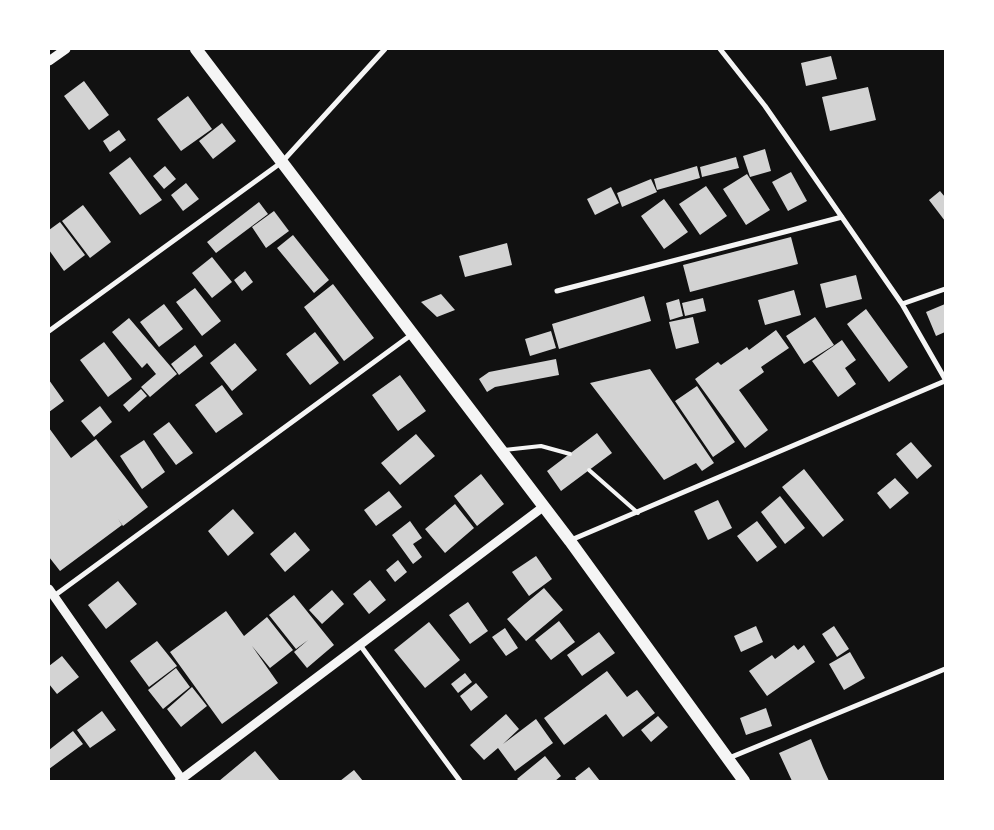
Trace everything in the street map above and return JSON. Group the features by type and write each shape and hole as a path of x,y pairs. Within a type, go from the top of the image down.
{"main road":[{"path":"196,49 411,335 570,541 744,781"}],"street":[{"path":"49,61 66,49"},
{"path":"49,331 282,162 386,49"},
{"path":"570,541 945,380 902,304 765,106 720,49"},
{"path":"557,291 842,217"},
{"path":"902,304 945,289"},
{"path":"411,335 51,593 181,780 543,507"},
{"path":"360,645 460,781"},
{"path":"728,758 945,669"}],"lane":[{"path":"500,451 541,446 570,454"},
{"path":"589,470 638,513"}],"building":[{"path":"831,56 837,79 806,86 801,63"},
{"path":"84,81 109,115 89,130 64,96"},
{"path":"868,87 876,120 830,131 822,97"},
{"path":"188,96 212,129 181,151 157,119"},
{"path":"222,123 236,141 213,159 199,141"},
{"path":"119,130 126,140 110,152 103,141"},
{"path":"765,149 771,171 750,177 743,156"},
{"path":"130,157 162,200 140,215 109,173"},
{"path":"736,157 739,168 702,177 700,167"},
{"path":"165,166 176,179 164,189 153,176"},
{"path":"697,166 700,178 657,190 654,179"},
{"path":"791,172 807,201 788,211 772,182"},
{"path":"747,174 770,210 746,225 723,189"},
{"path":"651,179 657,192 622,207 617,193"},
{"path":"186,183 199,199 183,211 171,195"},
{"path":"706,186 727,216 700,235 679,204"},
{"path":"611,187 619,203 595,215 587,199"},
{"path":"940,191 945,197 945,221 929,200"},
{"path":"664,199 688,232 664,249 641,216"},
{"path":"259,202 268,214 216,253 207,242"},
{"path":"83,205 111,242 90,258 62,221"},
{"path":"274,211 289,231 266,248 252,227"},
{"path":"60,222 85,255 64,271 49,250 49,230"},
{"path":"293,235 329,280 314,293 277,248"},
{"path":"791,237 798,264 690,292 683,265"},
{"path":"507,243 512,265 465,277 459,256"},
{"path":"212,257 232,282 212,298 192,273"},
{"path":"245,271 253,282 242,291 234,280"},
{"path":"856,275 862,299 826,308 820,284"},
{"path":"333,284 374,338 344,361 304,307"},
{"path":"195,288 221,321 202,336 176,302"},
{"path":"794,290 801,315 765,325 758,300"},
{"path":"441,294 455,310 437,317 421,302"},
{"path":"644,296 651,321 559,349 552,324"},
{"path":"703,298 706,311 685,316 682,303"},
{"path":"679,299 683,316 670,320 666,303"},
{"path":"164,304 183,329 159,347 140,322"},
{"path":"945,304 945,332 936,336 926,312"},
{"path":"866,309 908,367 889,382 847,324"},
{"path":"693,317 699,343 676,349 669,322"},
{"path":"815,317 834,345 804,364 786,336"},
{"path":"129,318 177,374 150,397 141,387 156,374 147,363 142,368 112,332"},
{"path":"776,330 789,348 761,367 764,372 739,390 768,430 745,448 695,379 718,362 721,365 747,347 749,350"},
{"path":"551,331 556,348 530,356 525,339"},
{"path":"315,332 339,363 310,385 286,354"},
{"path":"842,340 856,360 845,368 856,384 838,397 812,361"},
{"path":"104,342 132,379 108,397 80,360"},
{"path":"235,343 257,370 232,391 210,363"},
{"path":"195,345 203,356 179,375 171,364"},
{"path":"556,359 559,375 495,387 487,392 479,379 489,372"},
{"path":"650,369 714,463 702,471 696,463 664,480 590,383"},
{"path":"400,375 426,411 398,431 372,395"},
{"path":"49,380 64,401 49,412"},
{"path":"222,385 243,414 216,433 195,405"},
{"path":"697,386 735,442 713,457 675,401"},
{"path":"141,389 147,396 129,412 123,405"},
{"path":"100,406 112,422 94,437 81,421"},
{"path":"169,422 193,453 176,465 153,434"},
{"path":"49,428 71,458 96,439 148,507 123,526 118,519 122,525 60,571 49,557"},
{"path":"597,433 612,453 561,491 547,471"},
{"path":"416,434 435,456 400,485 381,463"},
{"path":"144,440 165,472 142,489 120,456"},
{"path":"911,442 932,466 917,479 896,454"},
{"path":"804,469 844,520 823,537 782,487"},
{"path":"481,474 504,504 477,526 454,496"},
{"path":"895,478 909,493 890,509 877,493"},
{"path":"389,491 402,507 376,526 364,510"},
{"path":"780,496 805,528 785,544 761,512"},
{"path":"718,500 732,528 708,540 694,511"},
{"path":"455,504 474,528 445,553 425,529"},
{"path":"233,509 254,533 228,556 208,531"},
{"path":"410,521 422,538 413,544 422,557 413,564 392,535"},
{"path":"757,521 777,547 757,562 737,536"},
{"path":"295,532 310,550 285,572 270,554"},
{"path":"536,556 552,579 529,596 512,572"},
{"path":"398,560 407,572 395,582 386,570"},
{"path":"370,580 386,600 369,614 353,594"},
{"path":"118,581 137,604 106,629 88,605"},
{"path":"544,588 563,610 526,641 507,619"},
{"path":"332,590 344,604 322,624 309,610"},
{"path":"294,595 334,645 307,668 294,652 308,640 296,649 269,615"},
{"path":"468,602 488,631 470,644 449,615"},
{"path":"226,611 244,636 267,617 293,650 270,668 252,646 278,683 222,724 170,652"},
{"path":"559,621 575,642 551,660 535,640"},
{"path":"429,622 460,660 425,688 394,650"},
{"path":"756,626 763,642 741,652 734,636"},
{"path":"834,626 849,649 837,657 822,634"},
{"path":"505,628 518,648 506,656 492,637"},
{"path":"599,632 615,653 582,676 567,655"},
{"path":"157,641 177,666 149,687 130,661"},
{"path":"794,645 798,650 804,645 815,662 767,696 749,671 772,655 775,659"},
{"path":"850,652 865,678 844,690 829,664"},
{"path":"62,656 79,677 57,694 49,684 49,666"},
{"path":"176,668 190,687 163,709 148,690"},
{"path":"607,671 627,697 637,690 655,713 623,737 606,714 564,745 544,718"},
{"path":"465,673 472,682 458,693 451,684"},
{"path":"476,683 488,697 471,711 460,696"},
{"path":"192,687 207,706 181,727 167,709"},
{"path":"766,708 772,726 746,735 740,718"},
{"path":"102,711 116,730 90,748 77,730"},
{"path":"506,714 519,729 503,744 536,719 553,743 515,771 498,748 484,760 470,745"},
{"path":"658,716 668,727 651,742 641,730"},
{"path":"73,731 83,744 49,769 49,750"},
{"path":"811,739 829,781 792,781 779,753"},
{"path":"255,751 280,781 219,781"},
{"path":"545,756 561,776 555,781 519,781 517,779"},
{"path":"589,767 600,781 577,781 575,778"},
{"path":"354,770 363,781 340,781"}]}
